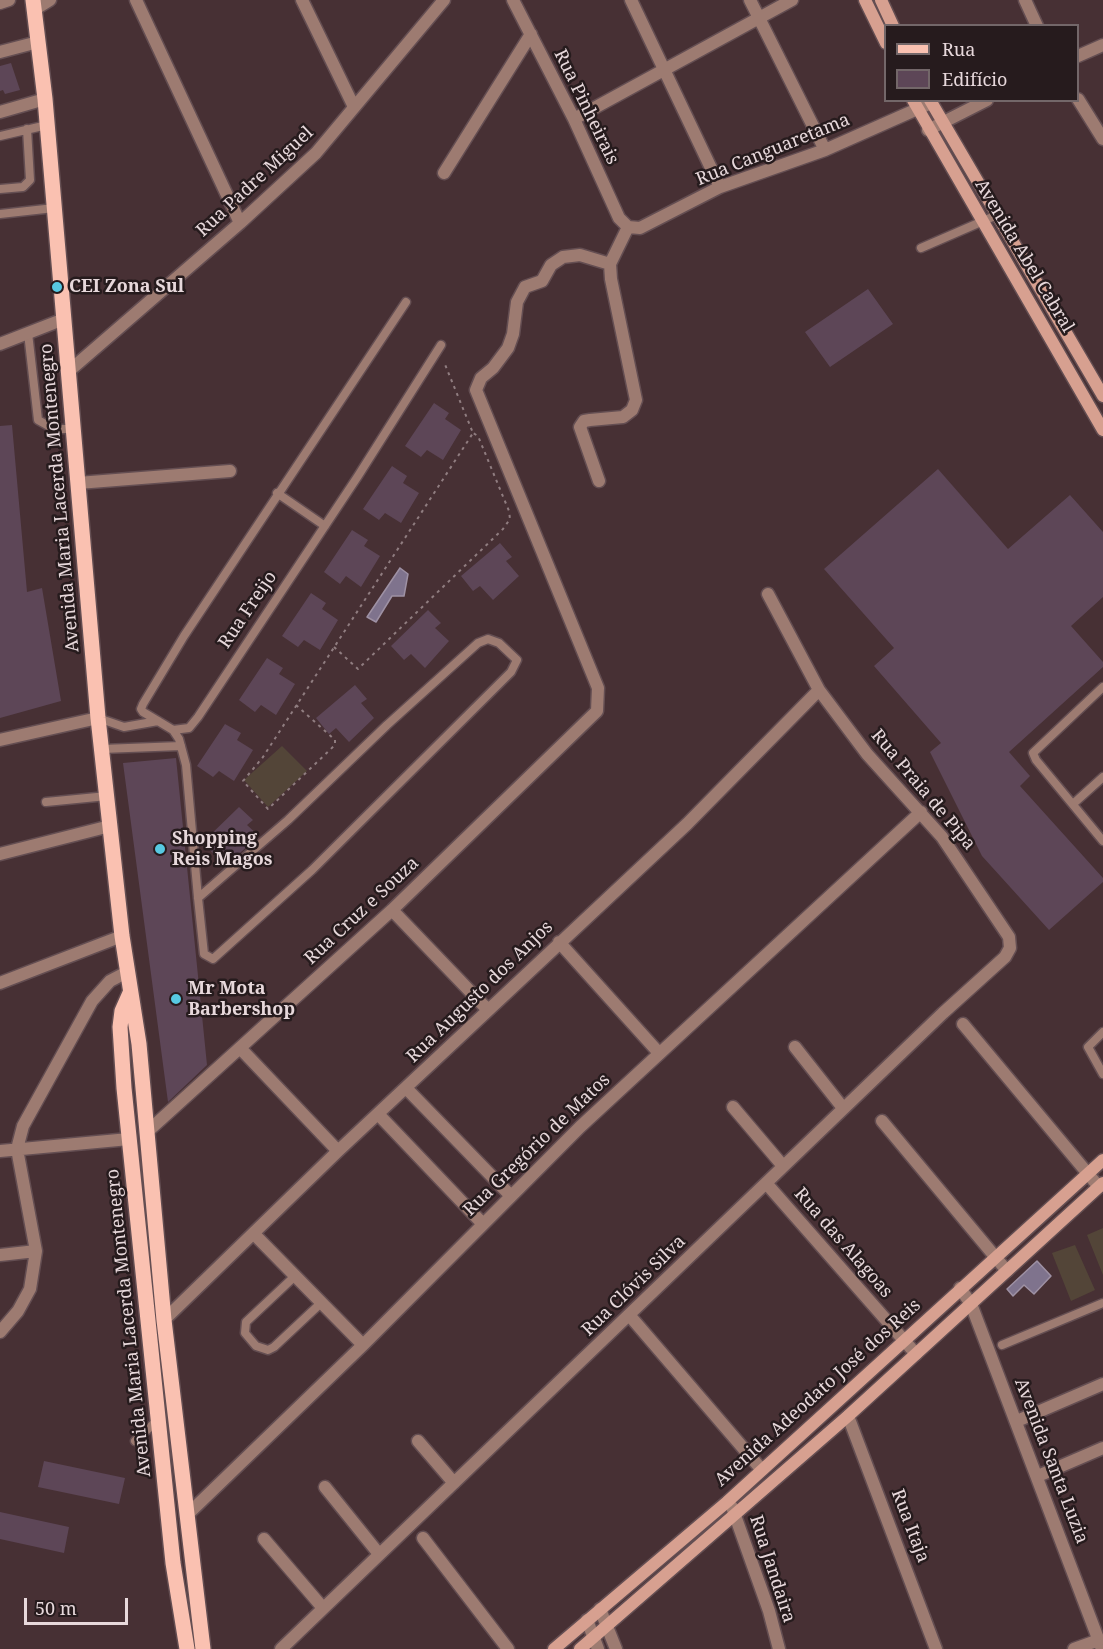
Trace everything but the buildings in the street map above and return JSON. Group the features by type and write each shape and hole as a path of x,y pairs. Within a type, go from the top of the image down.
{"main road":[{"path":"865,0 884,41"},
{"path":"881,0 892,24"},
{"name":"Avenida Maria Lacerda Montenegro","path":"33,5 45,99 98,718 122,936 137,1033 164,1320 189,1514 203,1649"},
{"name":"Avenida Abel Cabral","path":"931,102 1103,396"},
{"name":"Avenida Abel Cabral","path":"914,105 1102,425"},
{"name":"Avenida Maria Lacerda Montenegro","path":"130,993 122,1011 120,1027 129,1139 160,1418 173,1563 187,1649"},
{"name":"Avenida Adeodato José dos Reis","path":"554,1649 727,1502 1103,1160"},
{"name":"Avenida Adeodato José dos Reis","path":"580,1649 596,1643 607,1626 848,1416 1101,1185"}],"street":[{"path":"0,3 9,0"},
{"path":"33,5 50,0"},
{"path":"136,0 240,223"},
{"path":"302,0 354,107"},
{"name":"Rua Padre Miguel","path":"69,371 240,223 316,153 444,0"},
{"name":"Rua Pinheirais","path":"513,0 574,119 619,218 628,227"},
{"path":"631,0 666,69 720,187"},
{"path":"750,0 825,150"},
{"path":"574,119 792,0"},
{"path":"1025,0 1037,24"},
{"path":"444,173 531,34"},
{"path":"0,52 38,42"},
{"path":"1079,55 1103,45"},
{"path":"0,112 45,99"},
{"name":"Rua Canguaretama","path":"628,227 640,228 720,187 825,150 914,105 931,102"},
{"path":"928,129 983,102"},
{"path":"1079,102 1103,139"},
{"path":"599,481 580,427 584,421 623,417 632,410 636,400 611,279 610,264 628,227"},
{"name":"Rua Cruz e Souza","path":"147,1132 392,910 597,711 598,688 476,390 481,378 494,368 508,348 513,334 517,302 525,287 542,281 551,265 563,257 580,255 610,264"},
{"path":"0,344 64,319"},
{"path":"78,483 230,471"},
{"name":"Rua Praia de Pipa","path":"768,594 819,690 873,762 921,812 988,902 1009,937 1010,948"},
{"name":"Rua Augusto dos Anjos","path":"164,1320 558,942 687,824 819,690"},
{"path":"0,740 98,718"},
{"name":"Rua Gregório de Matos","path":"189,1514 363,1345 482,1223 659,1053 921,812"},
{"path":"0,854 110,826"},
{"path":"392,910 488,1010"},
{"path":"0,983 122,936"},
{"path":"558,942 659,1053"},
{"name":"Rua Clóvis Silva","path":"281,1649 630,1316 843,1108 1005,957 1010,948"},
{"path":"0,1332 24,1302 30,1289 36,1251 17,1149 23,1126 34,1101 92,1001 110,981 127,972"},
{"path":"963,1024 1088,1173 1101,1185"},
{"path":"795,1047 843,1108"},
{"path":"240,1048 338,1151"},
{"path":"406,1088 511,1196"},
{"path":"733,1107 783,1166"},
{"path":"378,1114 482,1223"},
{"path":"882,1121 1007,1271"},
{"path":"0,1151 129,1139"},
{"name":"Rua das Alagoas","path":"766,1183 916,1354"},
{"path":"254,1234 363,1345"},
{"path":"0,1255 36,1251"},
{"name":"Avenida Santa Luzia","path":"960,1288 971,1304 1100,1644"},
{"path":"630,1316 762,1470"},
{"path":"1017,1421 1103,1384"},
{"name":"Rua Itaja","path":"848,1416 936,1649"},
{"path":"418,1441 454,1483"},
{"path":"1038,1476 1103,1448"},
{"path":"325,1486 379,1554"},
{"name":"Rua Jandaira","path":"727,1502 736,1513 779,1649"},
{"path":"423,1538 508,1649"},
{"path":"264,1539 323,1608"},
{"path":"600,1609 616,1649"},
{"path":"587,1620 596,1643"},
{"path":"1074,1649 1100,1644"}],"lane":[{"path":"0,136 47,125"},
{"path":"0,189 23,187 30,180 27,129"},
{"path":"0,214 54,208"},
{"path":"921,248 997,215"},
{"path":"198,898 288,820 387,725 478,643 488,639 499,643 517,660 511,672 320,861 213,959 204,954 198,898 186,765 181,746 172,730 141,709 277,493 332,417 406,302"},
{"path":"28,333 38,420 54,429 74,429"},
{"name":"Rua Freijo","path":"172,730 189,728 198,717 326,526 440,346"},
{"path":"277,493 326,526"},
{"path":"1103,687 1033,753 1103,841"},
{"path":"98,718 124,727 158,721"},
{"path":"102,749 181,746"},
{"path":"1073,804 1103,777"},
{"path":"46,802 107,796"},
{"path":"1103,1032 1088,1047 1103,1074"},
{"path":"295,1276 246,1322 245,1333 256,1346 267,1350 274,1347 321,1303"},
{"path":"1002,1345 1103,1303"},
{"path":"135,1441 160,1418"},
{"path":"185,1632 200,1622"}],"path":[{"path":"334,647 358,669 503,529 510,519 478,436 473,433 440,346"},
{"path":"297,705 335,740 335,745 268,809 243,781 263,757 473,433"}],"shaded area":[{"path":"400,568 408,574 404,596 392,596 376,622 367,617"},
{"path":"282,746 307,771 268,807 244,780"},
{"path":"1103,1228 1103,1275 1087,1235"},
{"path":"1075,1245 1095,1290 1071,1301 1052,1253"},
{"path":"1037,1261 1051,1276 1034,1294 1024,1285 1013,1296 1007,1289"}],"place":[{"name":"CEI Zona Sul","path":"57,287"},
{"name":"Shopping Reis Magos","path":"160,849"},
{"name":"Mr Mota Barbershop","path":"176,999"}]}
